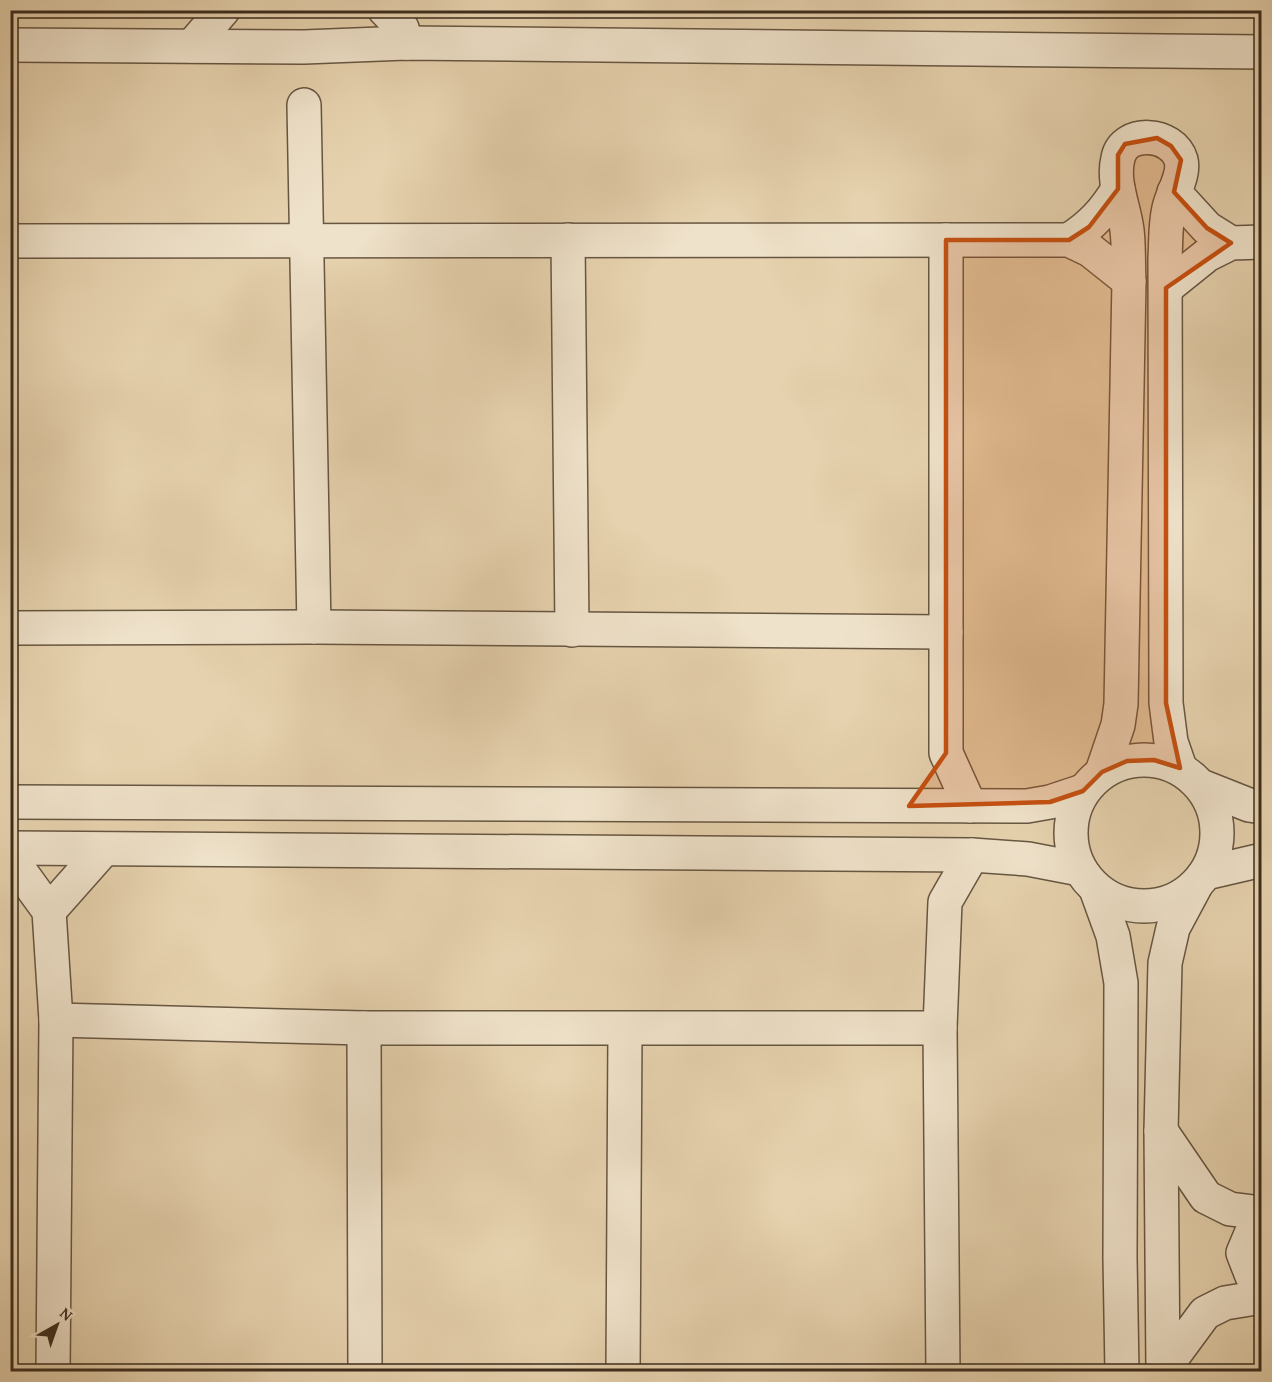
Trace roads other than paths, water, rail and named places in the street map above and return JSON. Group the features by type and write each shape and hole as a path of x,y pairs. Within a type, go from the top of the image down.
{"street":[{"path":"192,46 223,10"},
{"path":"385,10 402,28 406,43"},
{"path":"10,45 304,47 406,43 1262,52"},
{"path":"304,105 304,240 314,627"},
{"path":"1122,1371 1121,983 1113,936 1071,843 1072,816 1092,781 1118,725 1121,704 1129,281 1127,231 1116,171 1118,155 1125,144 1141,137 1157,138 1171,146 1181,160 1166,233 1166,703 1171,742 1190,777 1213,806 1218,829 1215,852 1173,928 1165,963 1161,1131 1163,1371"},
{"path":"1069,240 1089,226 1106,209 1118,189"},
{"path":"1174,192 1207,228 1246,243"},
{"path":"567,240 572,630"},
{"path":"946,240 946,753 970,806"},
{"path":"10,241 1069,240 1090,250 1129,281"},
{"path":"1166,288 1207,255 1246,243"},
{"path":"10,628 314,627 946,632"},
{"path":"909,806 924,790 946,753"},
{"path":"10,802 1027,806 1050,802 1127,761 1154,760 1249,805 1262,807"},
{"path":"10,848 972,855 1028,859 1088,879 1120,903 1147,907 1174,900 1201,879 1262,860"},
{"path":"49,911 103,850"},
{"path":"909,855 945,902"},
{"path":"943,1371 940,1029 945,902 972,855"},
{"path":"10,857 49,911 56,1020 53,1371"},
{"path":"56,1020 364,1028 940,1029"},
{"path":"364,1028 365,1371"},
{"path":"623,1371 625,1030"},
{"path":"1161,1131 1206,1197 1230,1209 1262,1213"},
{"path":"1262,1224 1251,1234 1243,1253 1252,1276 1262,1286"},
{"path":"1163,1371 1205,1313 1225,1303 1262,1297"}]}
